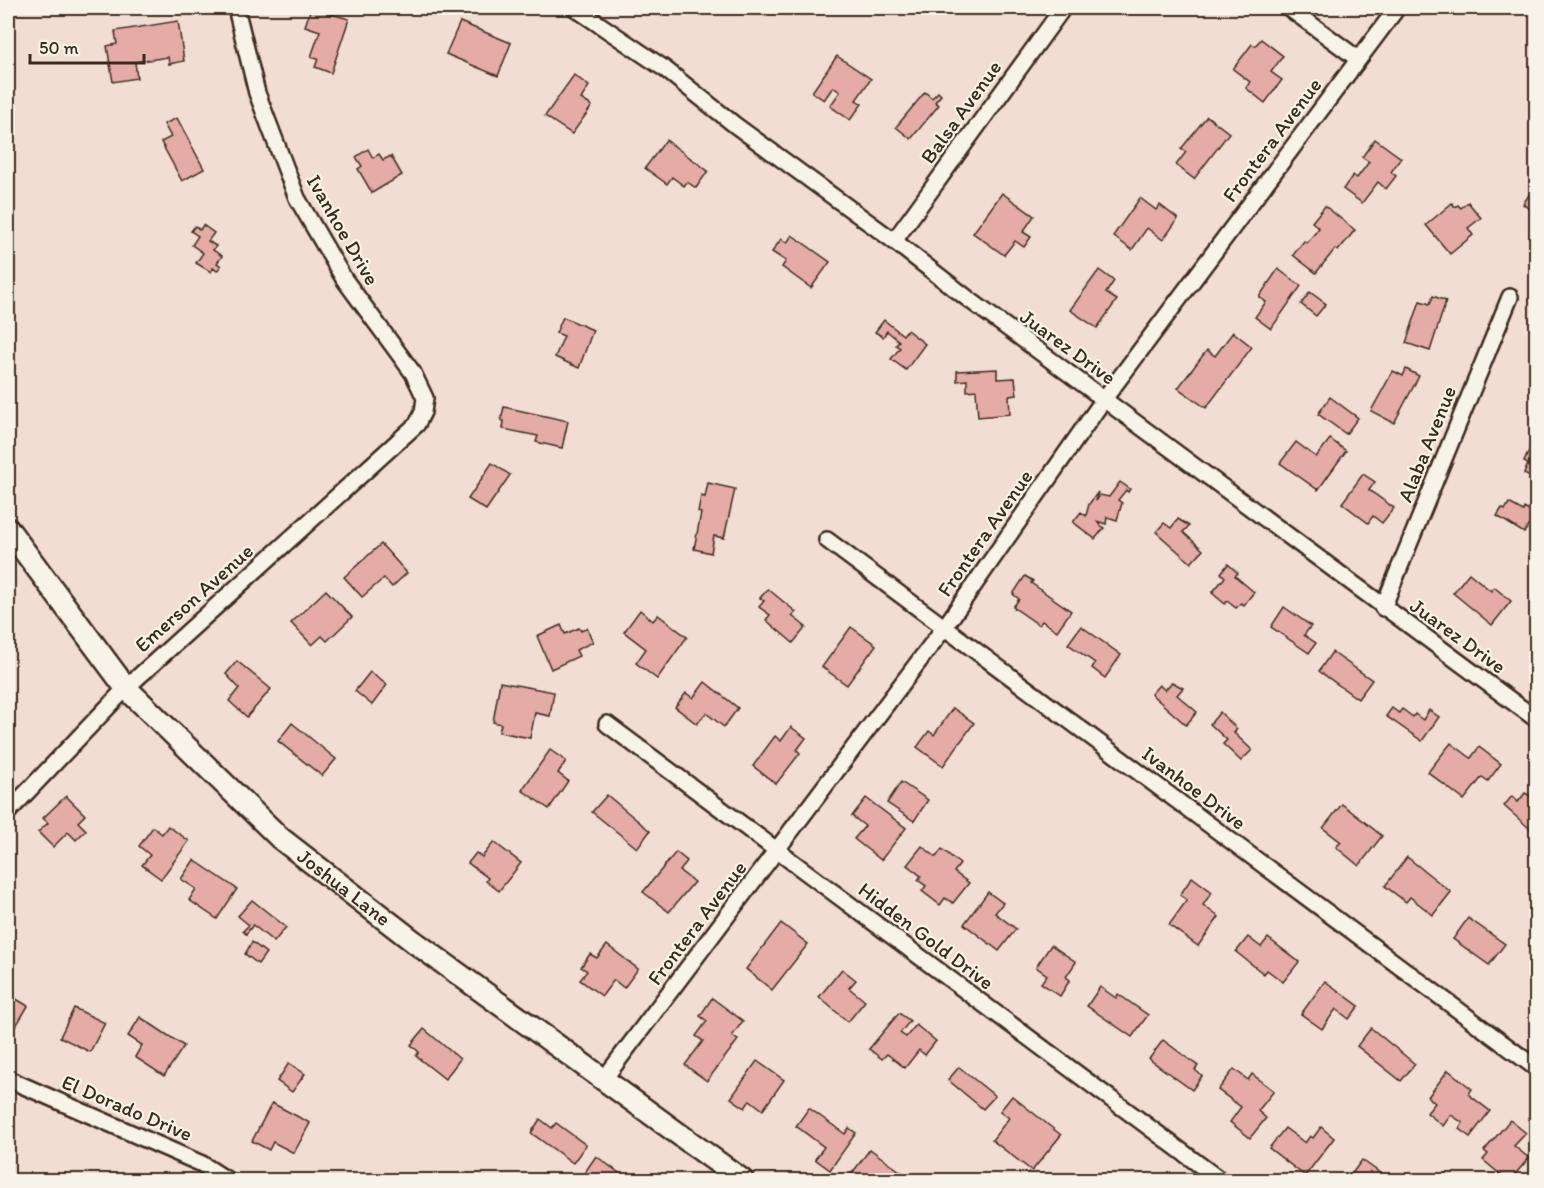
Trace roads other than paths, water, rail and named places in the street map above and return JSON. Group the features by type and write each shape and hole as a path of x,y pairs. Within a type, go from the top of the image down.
{"main road":[{"name":"Joshua Lane","path":"8,530 126,688 280,838 413,941 742,1180"}],"street":[{"name":"Ivanhoe Drive","path":"236,8 257,93 297,198 344,279 413,373 425,398 423,412 417,424"},
{"name":"Juarez Drive","path":"575,8 665,69 735,125 894,241 1383,608 1536,719"},
{"name":"Balsa Avenue","path":"894,241 1063,8"},
{"path":"1288,8 1358,59"},
{"name":"Frontera Avenue","path":"604,1079 944,628 1104,399 1397,8"},
{"name":"Alaba Avenue","path":"1383,608 1510,297"},
{"name":"Emerson Avenue","path":"8,812 126,688 417,424"},
{"name":"Ivanhoe Drive","path":"827,540 1536,1068"},
{"name":"Hidden Gold Drive","path":"607,724 1220,1180"},
{"name":"El Dorado Drive","path":"8,1079 202,1164 227,1180"}]}
